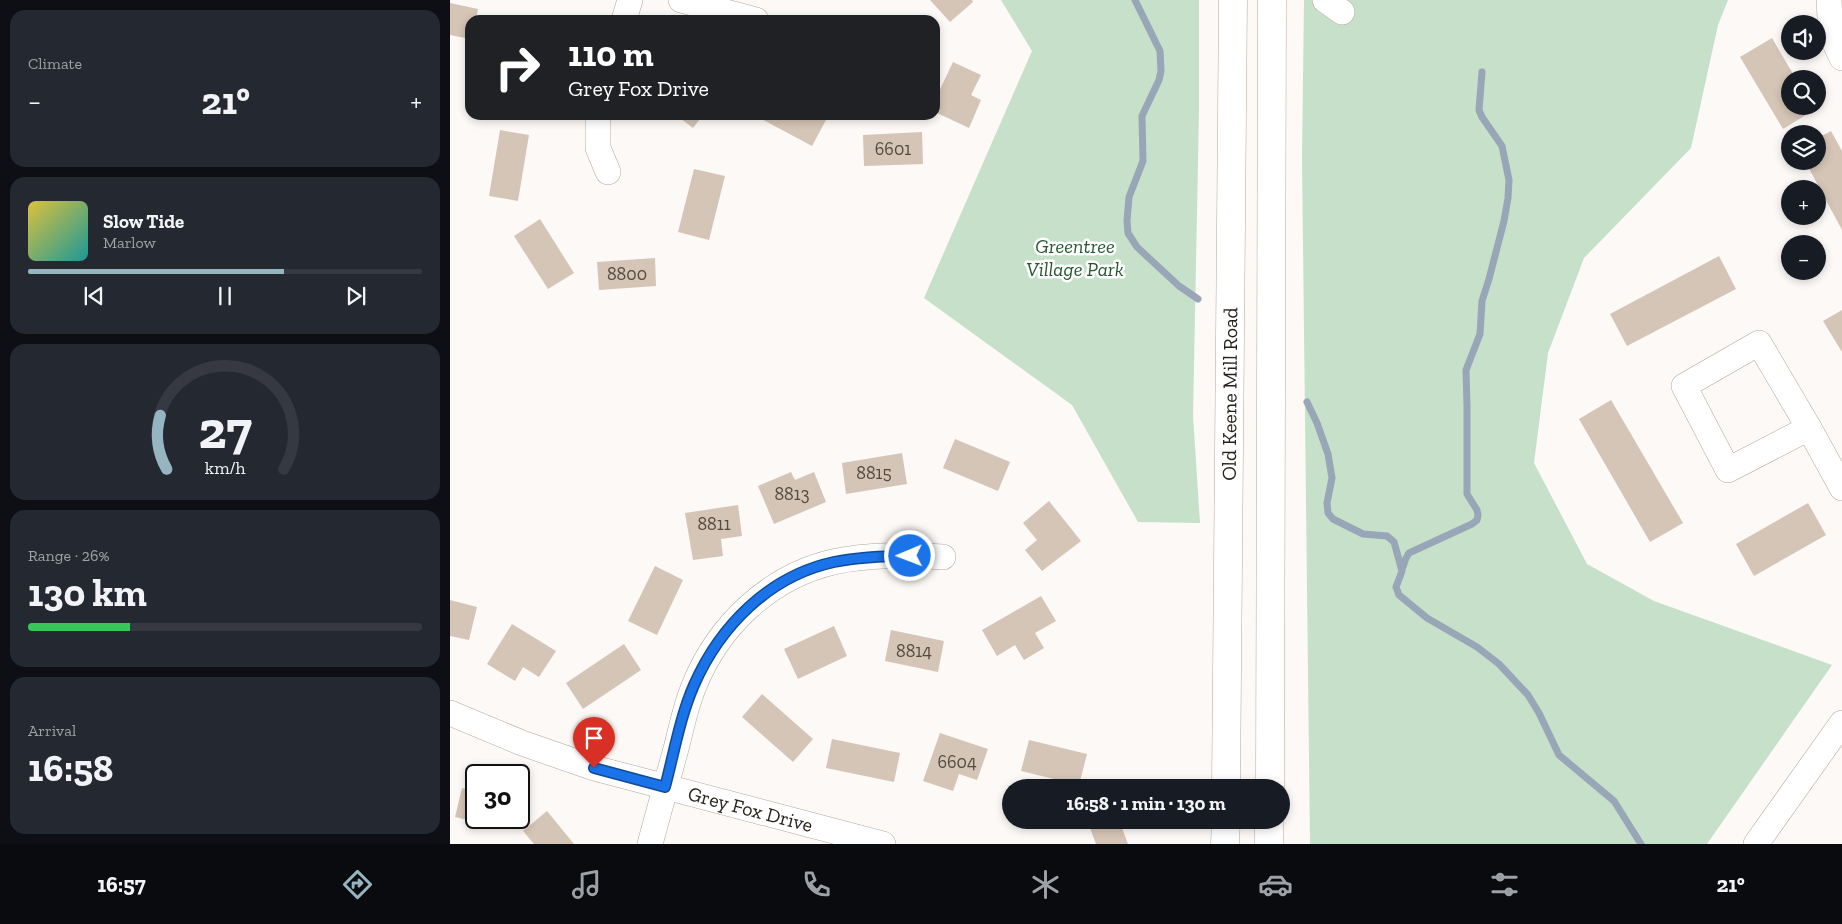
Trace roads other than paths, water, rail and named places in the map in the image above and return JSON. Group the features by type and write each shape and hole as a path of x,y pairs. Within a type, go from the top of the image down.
{"main road":[{"name":"Old Keene Mill Road","path":"1226,779 1233,0"},
{"name":"Old Keene Mill Road","path":"1270,779 1272,0"},
{"path":"1226,829 1226,844"},
{"path":"1269,844 1270,829"}],"street":[{"path":"626,15 630,0"},
{"path":"681,0 737,15"},
{"path":"1829,0 1831,35 1842,58"},
{"path":"598,120 598,148 608,172"},
{"path":"1809,428 1728,470 1684,386 1759,343 1809,428 1842,488"},
{"path":"650,844 694,686 711,650 736,619 773,588 794,577 834,562 872,556 943,557"},
{"name":"Grey Fox Drive","path":"450,713 522,743 594,768 883,844"},
{"path":"1756,844 1842,723"}],"waterway":[{"path":"1135,0 1160,51 1161,71 1159,80 1142,116 1143,161 1129,197 1128,233 1137,247 1179,286 1198,299"},
{"path":"1403,567 1409,553 1472,524 1477,520 1478,515 1467,494 1466,370 1480,334 1482,301 1504,221 1509,180 1502,146 1479,110 1482,72"},
{"path":"1307,402 1328,454 1332,478 1327,503 1328,513 1333,519 1363,534 1387,536 1394,542 1402,571 1396,587 1399,595 1427,618 1477,647 1499,664 1528,695 1539,713 1559,755 1614,801 1641,844"}],"park label":[{"name":"Greentree Village Park","path":"1075,258"}]}
